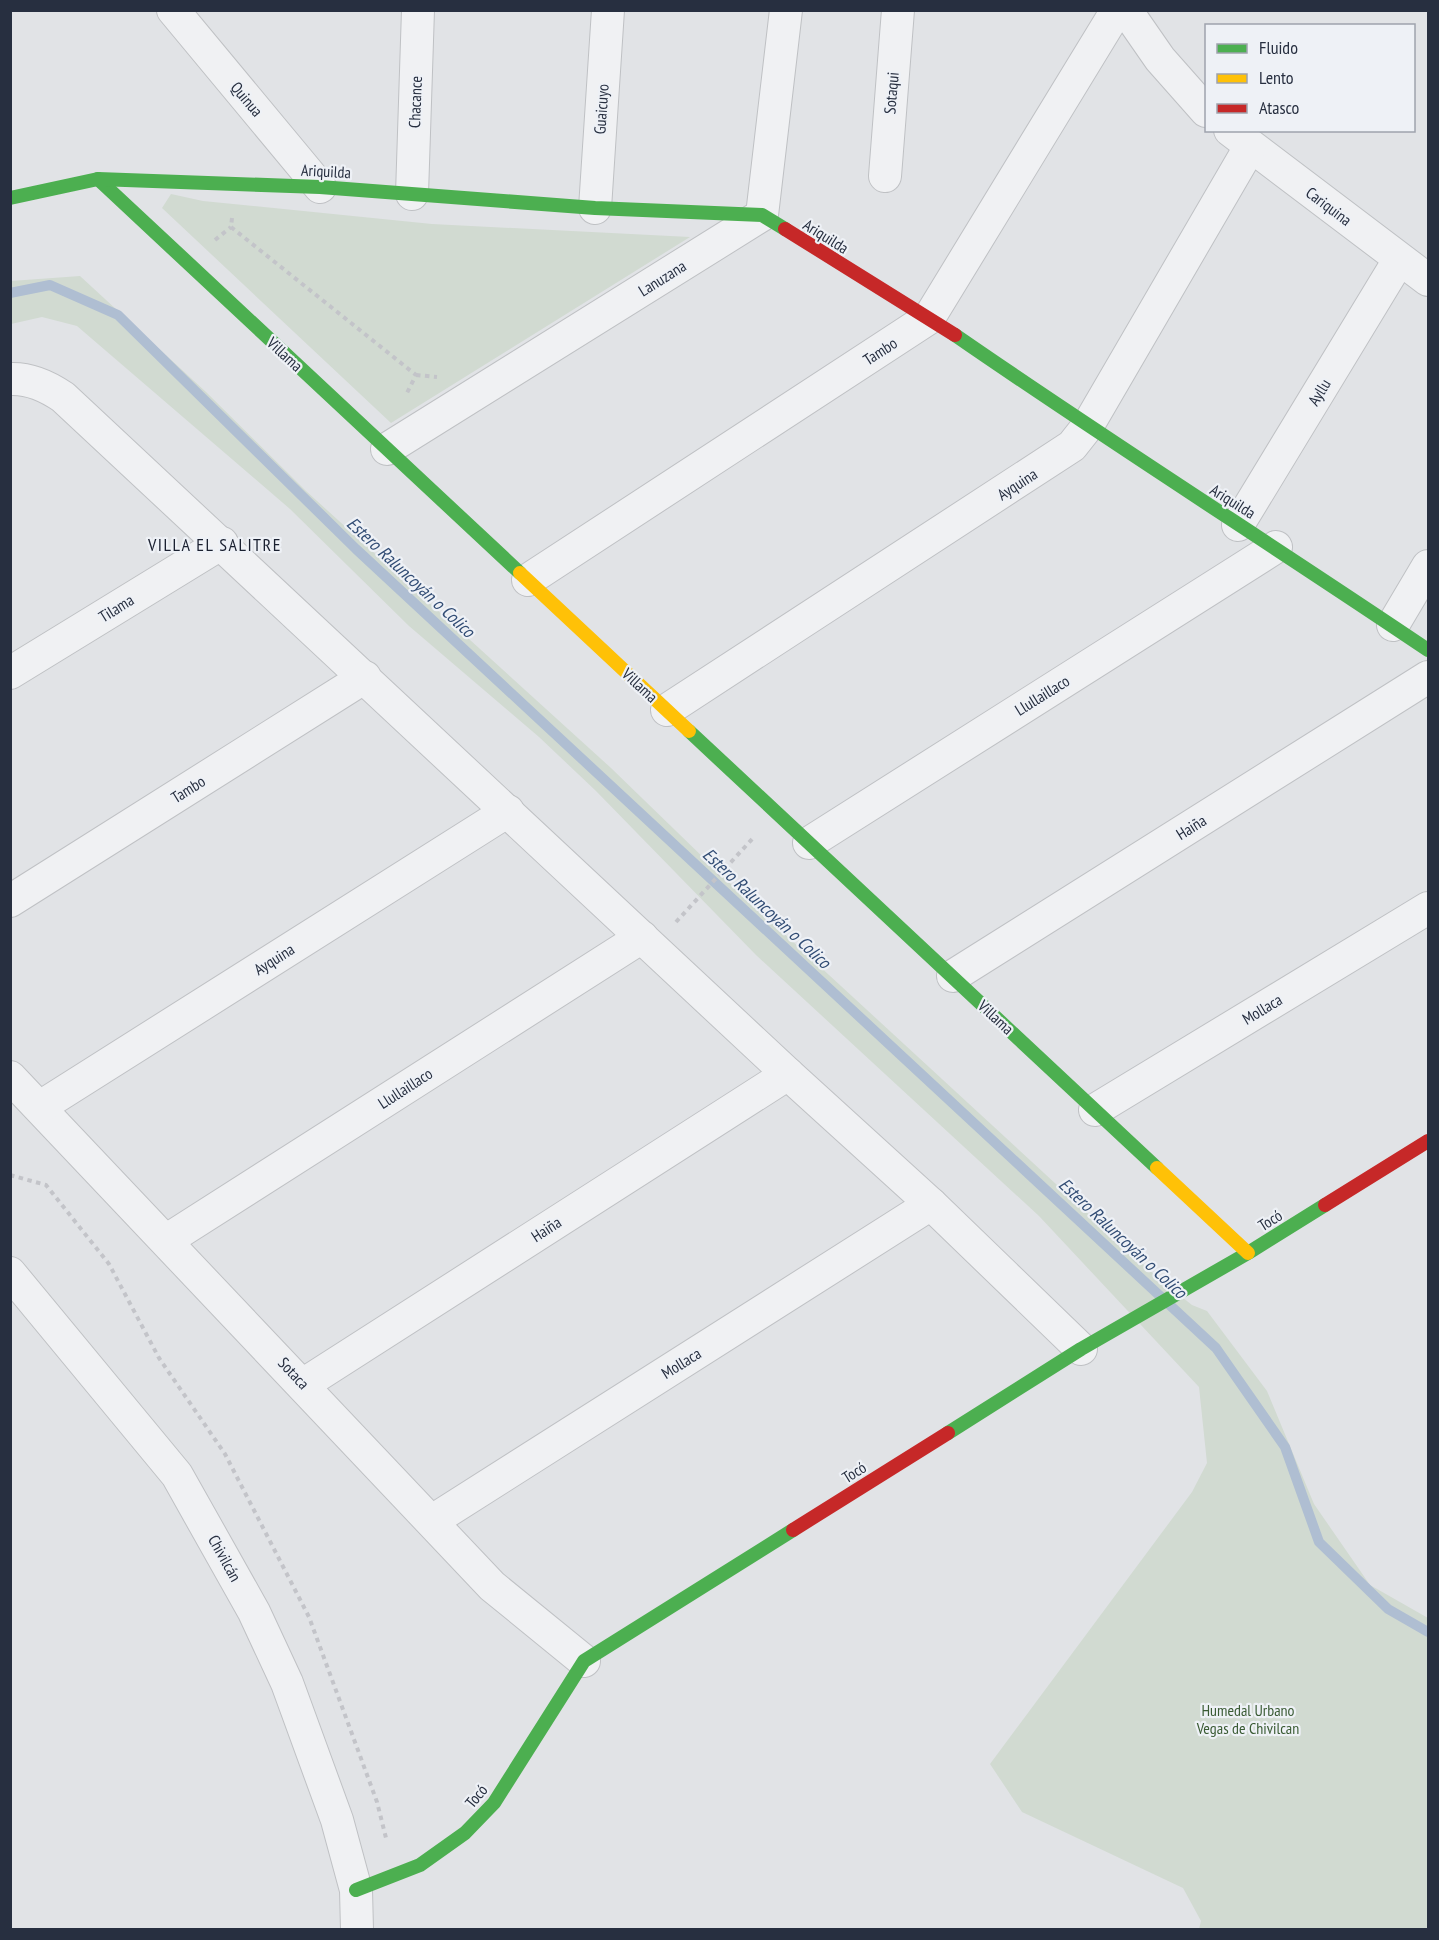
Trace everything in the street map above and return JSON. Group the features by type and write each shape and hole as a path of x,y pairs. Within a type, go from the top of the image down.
{"street":[{"name":"Quinua","path":"173,10 320,187"},
{"name":"Chacance","path":"412,194 418,10"},
{"name":"Guaicuyo","path":"595,208 608,10"},
{"path":"762,215 786,10"},
{"name":"Sotaqui","path":"885,176 898,10"},
{"name":"Tambo","path":"528,580 929,318 1117,10"},
{"path":"1126,10 1160,59 1205,110"},
{"name":"Cariquina","path":"1240,139 1428,280"},
{"name":"Ayquina","path":"667,710 1036,472 1072,446 1087,427 1240,139"},
{"name":"Ariquilda","path":"98,179 320,187 595,208 762,215 929,318 1087,427 1276,547 1428,650"},
{"path":"10,198 98,179"},
{"name":"Villama","path":"98,179 393,444 528,580 1248,1253"},
{"name":"Lanuzana","path":"393,444 762,215"},
{"name":"Ayllu","path":"1238,525 1399,260"},
{"path":"10,379 30,380 47,386 63,397 222,543 788,1074 931,1204 1080,1349"},
{"name":"Tilama","path":"10,673 222,543"},
{"name":"Llullaillaco","path":"809,843 1276,547"},
{"path":"1393,625 1428,566"},
{"name":"Tambo","path":"10,901 365,677"},
{"name":"Haiña","path":"952,976 1428,677"},
{"name":"Ayquina","path":"40,1107 508,811"},
{"name":"Mollaca","path":"1095,1110 1428,908"},
{"name":"Llullaillaco","path":"167,1240 642,937"},
{"name":"Haiña","path":"304,1384 788,1074"},
{"name":"Sotaca","path":"10,1077 304,1384 492,1586 584,1661"},
{"name":"Tocó","path":"356,1890 420,1865 465,1833 494,1803 584,1661 1080,1349 1248,1253 1428,1141"},
{"name":"Mollaca","path":"432,1521 931,1204"},
{"name":"Chivilcán","path":"10,1273 177,1475 217,1542 254,1612 287,1683 337,1820 356,1890 357,1929"}],"path":[{"path":"233,216 231,227 416,375 391,423 393,444"},
{"path":"672,926 746,846"}],"green space":[{"path":"171,194 203,201 432,224 690,237 391,423 162,208"},
{"name":"Humedal Urbano Vegas de Chivilcan","path":"80,276 206,392 306,491 611,768 740,893 1158,1278 1192,1305 1207,1311 1267,1391 1314,1504 1370,1585 1428,1618 1428,1929 1199,1929 1201,1921 1183,1888 1022,1812 990,1764 1192,1492 1207,1463 1199,1387 1039,1216 756,955 596,791 539,737 409,626 290,509 77,326 42,317 11,324 11,281"}],"waterway":[{"name":"Estero Raluncoyán o Colico","path":"10,293 50,285 118,315 356,549 1216,1348 1285,1447 1319,1542 1388,1609 1428,1632"}],"traffic: fast":[{"path":"98,179 520,573"},
{"path":"10,198 98,179 320,187 595,208 762,215 785,229"},
{"path":"955,335 1428,650"},
{"path":"689,731 1157,1168"},
{"path":"948,1433 1081,1349 1248,1253 1325,1205"},
{"path":"356,1890 420,1865 465,1833 494,1803 584,1661 793,1530"}],"traffic: slow":[{"path":"520,573 689,731"},
{"path":"1157,1168 1248,1253"}],"traffic: jam":[{"path":"785,229 955,335"},
{"path":"1325,1205 1428,1141"},
{"path":"793,1530 948,1433"}],"district":[{"name":"VILLA EL SALITRE","path":"215,544"}]}
